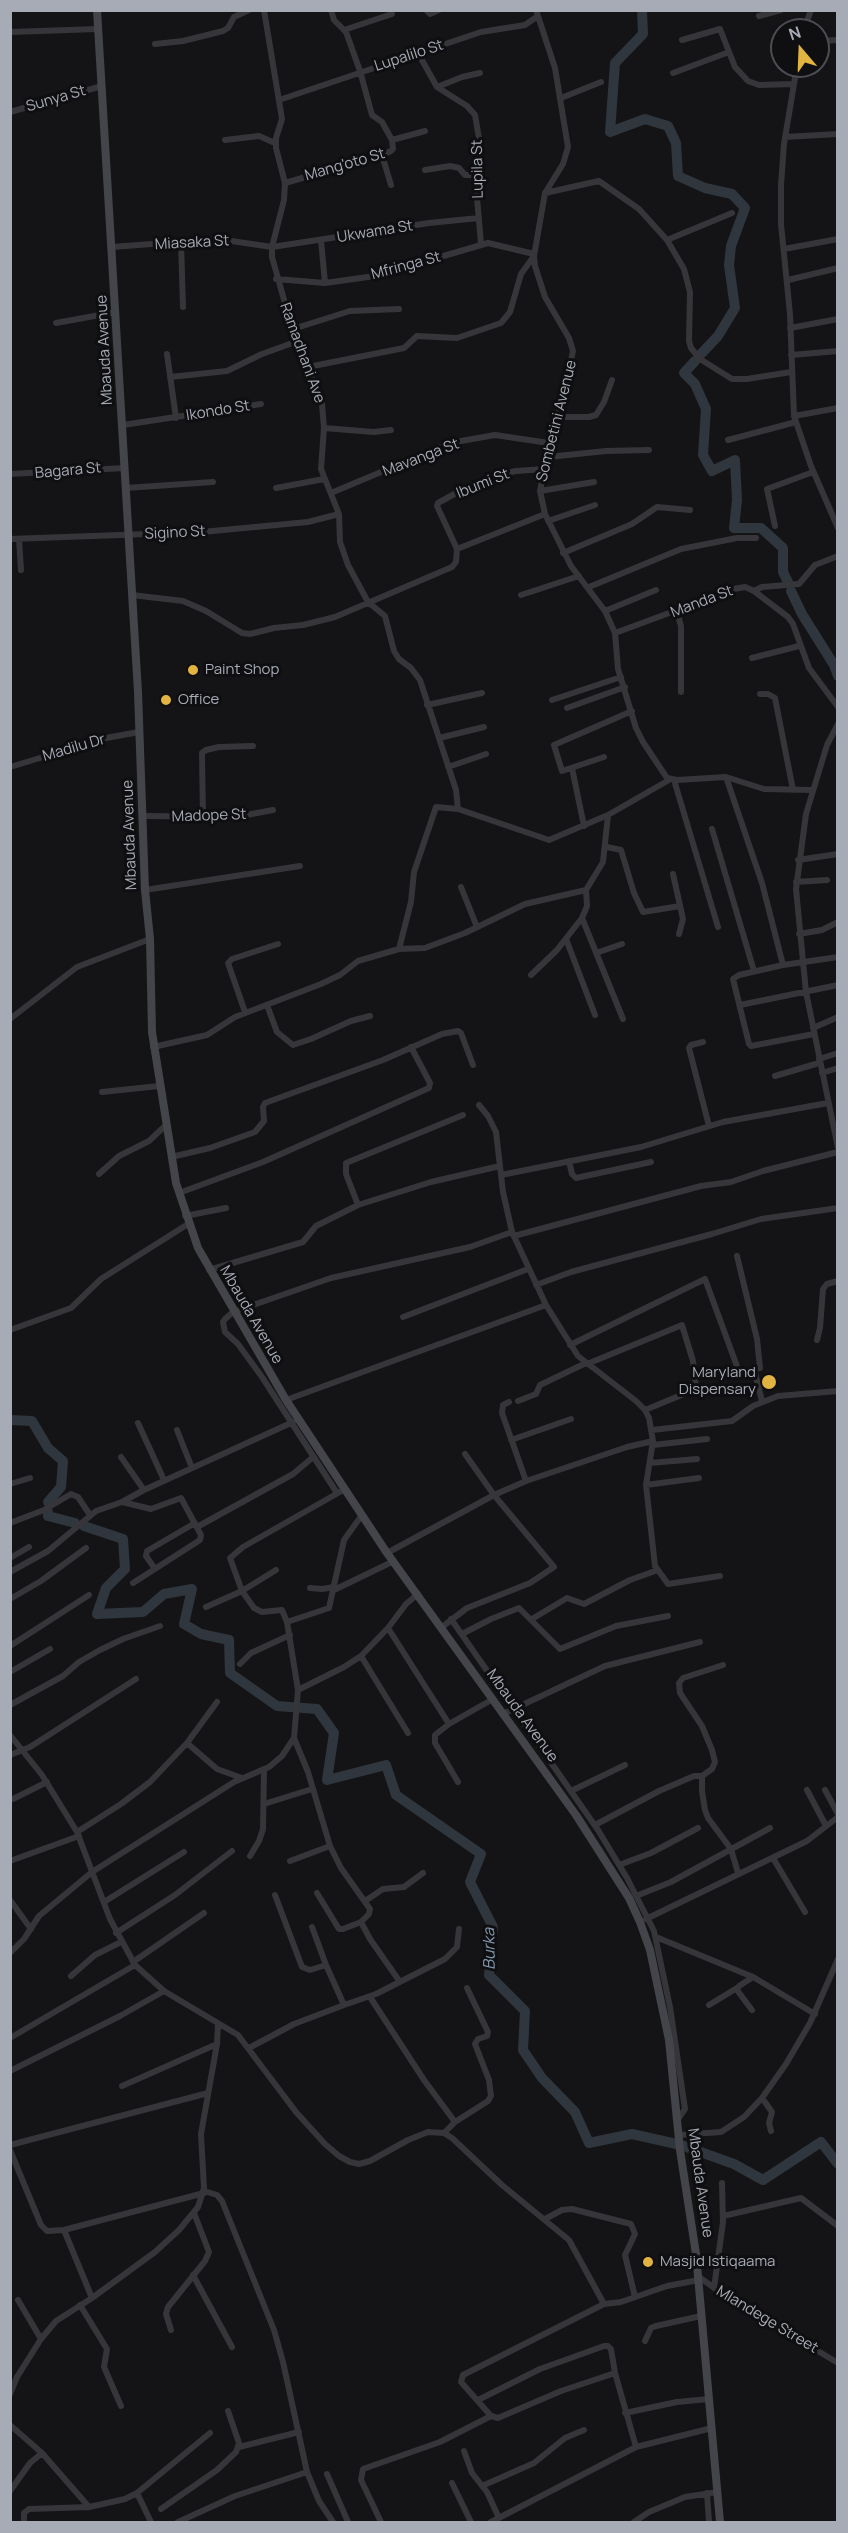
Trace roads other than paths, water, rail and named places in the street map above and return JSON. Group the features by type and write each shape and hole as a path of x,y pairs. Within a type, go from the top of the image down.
{"street":[{"name":"Mbauda Avenue","path":"97,10 123,425 144,816 145,890 150,939 153,1047 165,1126 179,1193 187,1220 209,1270 341,1491 362,1515 504,1714 593,1841 644,1920 669,2040 698,2278 720,2523"},
{"path":"155,44 183,41 223,31 228,28 234,17 249,10"},
{"name":"Ramadhani Ave","path":"264,10 282,119 275,143 285,183 284,200 272,247 276,279 322,404 324,428 321,462 324,479 339,514 340,542 343,553 368,602 385,616 394,651 402,663 417,674 456,790 458,809"},
{"name":"Mang'oto St","path":"285,183 393,150 392,140 382,122 372,115 360,71 344,30 334,20 331,10"},
{"path":"426,10 430,14 439,10"},
{"path":"759,16 781,10"},
{"path":"344,30 392,14"},
{"name":"Lupalilo St","path":"279,100 481,32 525,25 537,14"},
{"name":"Sombetini Avenue","path":"537,14 555,68 567,135 566,157 545,193 534,255 537,276 545,297 573,346 572,366 549,443 540,491 546,517 563,553 605,610 615,633 617,663 632,711 643,742 672,780 718,927"},
{"path":"10,32 97,29"},
{"path":"682,40 720,29 735,67 748,81 759,85 794,84"},
{"path":"673,72 729,52"},
{"path":"418,53 437,87 480,73"},
{"path":"795,78 785,137 781,185 781,224 788,280 794,419 837,528"},
{"path":"561,98 601,82"},
{"name":"Sunya St","path":"10,112 102,86"},
{"name":"Lupila St","path":"437,87 473,112 481,154 475,175 481,244"},
{"path":"392,140 424,131"},
{"path":"785,137 837,134"},
{"path":"225,140 259,136 275,143"},
{"path":"382,155 391,185"},
{"path":"425,170 450,166 456,167 465,175 475,175"},
{"path":"545,193 594,181 603,182 639,209 667,240 679,258 688,279 689,342 695,354 724,376 732,379 791,372"},
{"path":"667,240 732,213"},
{"name":"Ukwama St","path":"272,247 429,223 479,218"},
{"name":"Miasaka St","path":"112,247 218,239 272,247"},
{"path":"784,249 837,239"},
{"path":"321,240 325,283"},
{"path":"181,242 183,307"},
{"name":"Mfringa St","path":"276,279 325,283 386,273 481,244 501,244 534,255"},
{"path":"308,367 404,348 417,336 457,338 497,326 507,318 521,273 534,255"},
{"path":"788,280 837,268"},
{"path":"293,328 350,311 399,309"},
{"path":"56,324 116,312"},
{"path":"790,328 837,319"},
{"path":"170,377 227,371 262,354 298,341"},
{"path":"791,355 837,351"},
{"name":"Ikondo St","path":"167,354 176,418"},
{"path":"557,417 596,415 604,402 612,380"},
{"name":"Ikondo St","path":"123,425 261,404"},
{"path":"728,440 837,408"},
{"path":"324,428 374,432 392,430"},
{"name":"Mavanga St","path":"331,493 443,446 462,441 495,435 549,443"},
{"path":"548,457 606,451 650,450"},
{"name":"Bagara St","path":"10,474 125,468"},
{"name":"Ibumi St","path":"457,549 437,506 438,503 467,487 497,475 545,469"},
{"path":"775,526 767,489 813,472"},
{"path":"276,488 324,479"},
{"path":"126,488 213,482"},
{"path":"540,491 594,482"},
{"path":"132,595 183,601 206,611 242,633 250,634 318,622 452,567 456,562 457,549 546,517 595,505"},
{"path":"563,553 632,524 657,507 690,510"},
{"name":"Sigino St","path":"10,539 202,532 308,522 339,514"},
{"path":"589,588 681,549 736,538 756,538"},
{"path":"20,539 21,570"},
{"path":"754,591 762,587 799,584 815,565 837,556"},
{"path":"521,595 579,576"},
{"name":"Manda St","path":"615,633 677,612 734,589 745,588 754,591 788,617 814,677 837,707"},
{"path":"605,610 656,590"},
{"path":"677,612 681,626 681,692"},
{"path":"752,658 799,646"},
{"path":"552,700 621,677"},
{"path":"567,708 625,687"},
{"path":"427,705 482,693"},
{"path":"759,694 768,694 775,698 793,790"},
{"path":"604,757 561,770 554,749 555,744 576,737 632,711"},
{"path":"317,1893 339,1929 361,1922 370,1912 365,1900 341,1868 330,1846 294,1738 298,1690 287,1622 282,1610 257,1611 242,1591 230,1558 233,1553 341,1491 312,1458 257,1370 225,1332 223,1322 233,1312 331,1278 470,1247 701,1186 730,1182 837,1150 806,992 796,882 812,790 827,745 837,724"},
{"path":"439,738 484,727"},
{"name":"Madilu Dr","path":"10,767 106,738 139,732"},
{"path":"202,817 202,753 219,747 253,746"},
{"path":"448,767 486,754"},
{"path":"572,768 584,826"},
{"path":"726,777 762,883 783,965"},
{"path":"399,949 411,902 414,872 434,810 438,806 458,809 545,840 553,839 608,815 672,780 726,777 764,789 812,790"},
{"name":"Madope St","path":"144,816 236,817 273,810"},
{"path":"531,975 566,939 582,918 587,906 586,890 603,862 608,815"},
{"path":"711,829 754,971"},
{"path":"606,847 621,850 643,912 680,906"},
{"path":"798,860 837,854"},
{"path":"145,890 300,866"},
{"path":"673,874 683,921 679,934"},
{"path":"796,882 827,880"},
{"path":"460,887 477,927"},
{"path":"153,1047 207,1035 245,1012 331,979 358,961 399,949 425,948 525,904 586,890"},
{"path":"582,918 622,1019"},
{"path":"799,934 822,930 837,922"},
{"path":"10,1019 77,967 150,939"},
{"path":"566,939 595,1014"},
{"path":"245,1012 228,963 232,959 278,944"},
{"path":"596,953 622,944"},
{"path":"837,957 802,961 754,971 733,979 748,1044 751,1046 813,1031 837,1017"},
{"path":"740,1005 837,985"},
{"path":"267,1005 277,1032 293,1045 351,1021 370,1016"},
{"path":"171,1157 210,1148 255,1132 264,1121 265,1103 352,1072 442,1034 458,1031 461,1033 473,1065"},
{"path":"703,1042 691,1045 689,1048 709,1126"},
{"path":"179,1193 263,1162 429,1088 430,1083 411,1047"},
{"path":"775,1076 837,1053"},
{"path":"822,1073 837,1068"},
{"path":"102,1092 159,1086"},
{"path":"501,1175 641,1147 709,1126 828,1103"},
{"path":"478,1105 488,1116 496,1132 501,1175 513,1234 546,1305 570,1345 587,1364 645,1410 652,1430 653,1443 645,1485 654,1559 658,1570 668,1584 720,1576"},
{"path":"830,1112 837,1108"},
{"path":"358,1205 346,1174 346,1163 463,1115"},
{"path":"99,1174 119,1156 149,1141 165,1126"},
{"path":"569,1161 572,1174 576,1178 651,1162"},
{"path":"209,1270 303,1242 316,1226 358,1205 431,1182 500,1166"},
{"path":"10,1330 70,1308 101,1279 187,1220 226,1208"},
{"path":"536,1285 571,1272 761,1219 837,1208"},
{"path":"570,1345 705,1279 738,1369 741,1371 761,1367 737,1256"},
{"path":"403,1317 528,1269"},
{"path":"816,1340 820,1328 823,1289 827,1284 837,1281"},
{"path":"285,1400 546,1305"},
{"path":"518,1401 533,1395 538,1391 540,1385 682,1325 693,1361 696,1389 645,1410"},
{"path":"754,1369 762,1401"},
{"path":"652,1430 730,1422 762,1401 789,1394 837,1391"},
{"path":"509,1402 503,1405 502,1413 526,1481"},
{"path":"511,1440 571,1419"},
{"path":"10,1572 48,1551 90,1515 299,1420"},
{"path":"138,1423 164,1480"},
{"path":"177,1430 192,1468"},
{"path":"387,1553 494,1495 526,1481 627,1447 707,1439"},
{"path":"441,1627 476,1603 530,1583 554,1567 494,1495 465,1454"},
{"path":"121,1457 144,1490"},
{"path":"155,1569 146,1556 147,1551 293,1474 312,1458"},
{"path":"650,1463 697,1459"},
{"path":"10,1484 30,1478"},
{"path":"645,1485 699,1478"},
{"path":"10,1523 44,1510 71,1494 78,1497 90,1515"},
{"path":"122,1502 151,1509 181,1498 201,1535 200,1540 133,1583"},
{"path":"287,1622 325,1611 331,1604 337,1563 344,1540 362,1515"},
{"path":"10,1558 30,1547"},
{"path":"10,1599 41,1581 86,1548"},
{"path":"310,1588 334,1589 394,1561"},
{"path":"206,1608 242,1591 276,1570"},
{"path":"532,1619 567,1598 584,1604 658,1570"},
{"path":"298,1690 361,1656 388,1628 396,1614 417,1594"},
{"path":"10,1646 88,1595"},
{"path":"462,1634 515,1608 523,1610 560,1649 616,1626 668,1616"},
{"path":"451,1619 595,1825 636,1896 644,1920 657,1938 685,2109 678,2120"},
{"path":"10,1705 63,1677 79,1662 100,1650 160,1626"},
{"path":"388,1628 449,1724"},
{"path":"240,1664 251,1653 268,1643 290,1635"},
{"path":"504,1714 605,1666 700,1642"},
{"path":"10,1672 50,1649"},
{"path":"361,1656 408,1733"},
{"path":"595,1825 659,1791 694,1776 702,1776 712,1769 715,1762 702,1726 680,1693 679,1683 683,1678 723,1665"},
{"path":"10,1755 22,1751 136,1679"},
{"path":"458,1782 435,1743 437,1732 493,1700"},
{"path":"10,1860 78,1834 150,1782 187,1743 217,1702"},
{"path":"10,1736 47,1782 78,1834 116,1933 134,1963 164,1991 238,2035 296,2112 325,2144 350,2162 359,2164 370,2161 408,2139 428,2132 444,2133 452,2138 502,2185 569,2240 604,2304"},
{"path":"10,1953 39,1916 92,1872 242,1778 264,1770 282,1756 294,1738"},
{"path":"187,1743 217,1769 242,1778"},
{"path":"572,1791 625,1765"},
{"path":"250,1856 261,1835 264,1770"},
{"path":"702,1776 705,1810 708,1818 731,1849 738,1873"},
{"path":"13,1799 47,1782"},
{"path":"264,1804 312,1789"},
{"path":"807,1790 826,1826"},
{"path":"644,1920 807,1841 837,1816 825,1790"},
{"path":"619,1865 651,1853 698,1828"},
{"path":"636,1896 671,1882 770,1828"},
{"path":"290,1861 330,1846"},
{"path":"116,1933 168,1899 232,1851"},
{"path":"104,1902 184,1852"},
{"path":"773,1858 805,1912"},
{"path":"365,1900 383,1889 404,1887 423,1874"},
{"path":"275,1895 302,1967 310,1970 326,1965"},
{"path":"10,1900 31,1929"},
{"path":"10,2038 134,1963 204,1912"},
{"path":"361,1922 400,1982"},
{"path":"312,1927 344,2005"},
{"path":"249,2048 294,2024 369,1997 450,1956 458,1941 459,1929"},
{"path":"657,1938 753,1977 814,2014"},
{"path":"71,1976 95,1955 122,1942"},
{"path":"679,2135 721,2132 744,2117 762,2098 790,2058 814,2014 837,1959"},
{"path":"709,2005 753,1977"},
{"path":"444,2133 455,2122 488,2101 491,2096 489,2080 475,2044 478,2039 487,2036 488,2032 467,1988"},
{"path":"737,1988 753,2010"},
{"path":"10,2071 120,2016 164,1991"},
{"path":"369,1997 455,2122"},
{"path":"10,2394 17,2377 41,2339 63,2316 155,2252 194,2213 204,2192 201,2134 217,2044 218,2024"},
{"path":"122,2086 217,2044"},
{"path":"10,2145 208,2093"},
{"path":"762,2098 772,2112 769,2123 771,2131"},
{"path":"10,2150 43,2228 51,2232 204,2192 218,2195 274,2330 284,2362 307,2472 333,2523"},
{"path":"714,2288 723,2216 722,2183"},
{"path":"723,2216 801,2198 837,2226"},
{"path":"545,2219 562,2210 572,2209 631,2224 635,2234 625,2255 635,2297"},
{"path":"171,2330 166,2311 205,2261 209,2252 194,2213"},
{"path":"64,2230 92,2298"},
{"path":"193,2275 232,2347"},
{"path":"490,2416 461,2382 463,2375 604,2304 698,2278"},
{"name":"Mlandege Street","path":"698,2278 837,2363"},
{"path":"18,2300 41,2339"},
{"path":"80,2305 106,2347 104,2367 121,2406"},
{"path":"645,2341 651,2328 701,2316"},
{"path":"478,2400 540,2369 604,2346 611,2349 615,2373 636,2447"},
{"path":"381,2523 361,2480 363,2469 440,2442 490,2416 501,2417 561,2391 615,2373"},
{"path":"626,2412 677,2402 709,2399"},
{"path":"228,2411 239,2447"},
{"path":"10,2426 42,2453 89,2507"},
{"path":"491,2523 636,2447 712,2428"},
{"path":"482,2486 534,2463 566,2438 584,2430"},
{"path":"161,2509 217,2470 239,2447 299,2432"},
{"path":"24,2523 24,2513 29,2509 111,2504 137,2493 210,2433"},
{"path":"464,2451 472,2473 482,2486 499,2518"},
{"path":"10,2491 30,2463 42,2453"},
{"path":"178,2523 235,2496 307,2472"},
{"path":"327,2474 348,2523"},
{"path":"452,2483 471,2523"},
{"path":"633,2523 649,2512 685,2497 718,2492"},
{"path":"137,2493 152,2523"},
{"path":"707,2493 709,2523"}],"waterway":[{"path":"642,10 643,34 615,63 610,132 645,119 668,126 676,143 678,176 705,188 732,194 745,208 731,246 729,265 735,308 718,336 701,354"},
{"path":"695,361 684,373 695,384 706,409 703,455 712,471 735,460 737,500 734,528 761,528 783,548 783,572 788,582"},
{"path":"791,591 802,614 834,665 838,676"},
{"path":"10,1420 32,1421 48,1448 63,1461 61,1487 48,1502"},
{"path":"48,1512 48,1516 75,1523"},
{"name":"Burka","path":"84,1526 123,1539 125,1569 106,1588 97,1614 143,1612 164,1594 192,1589 184,1624 201,1634 229,1640 230,1673 277,1706 317,1709 334,1733 327,1780 386,1765 396,1795 481,1854 470,1882 493,1927 489,1975 525,2011 523,2050 542,2078 575,2112 589,2143 632,2134 681,2145 734,2164 763,2180 821,2142 838,2164"}],"place":[{"name":"Paint Shop","path":"193,670"},
{"name":"Office","path":"166,700"},
{"name":"Maryland Dispensary","path":"769,1382"},
{"name":"Masjid Istiqaama","path":"648,2262"}]}
